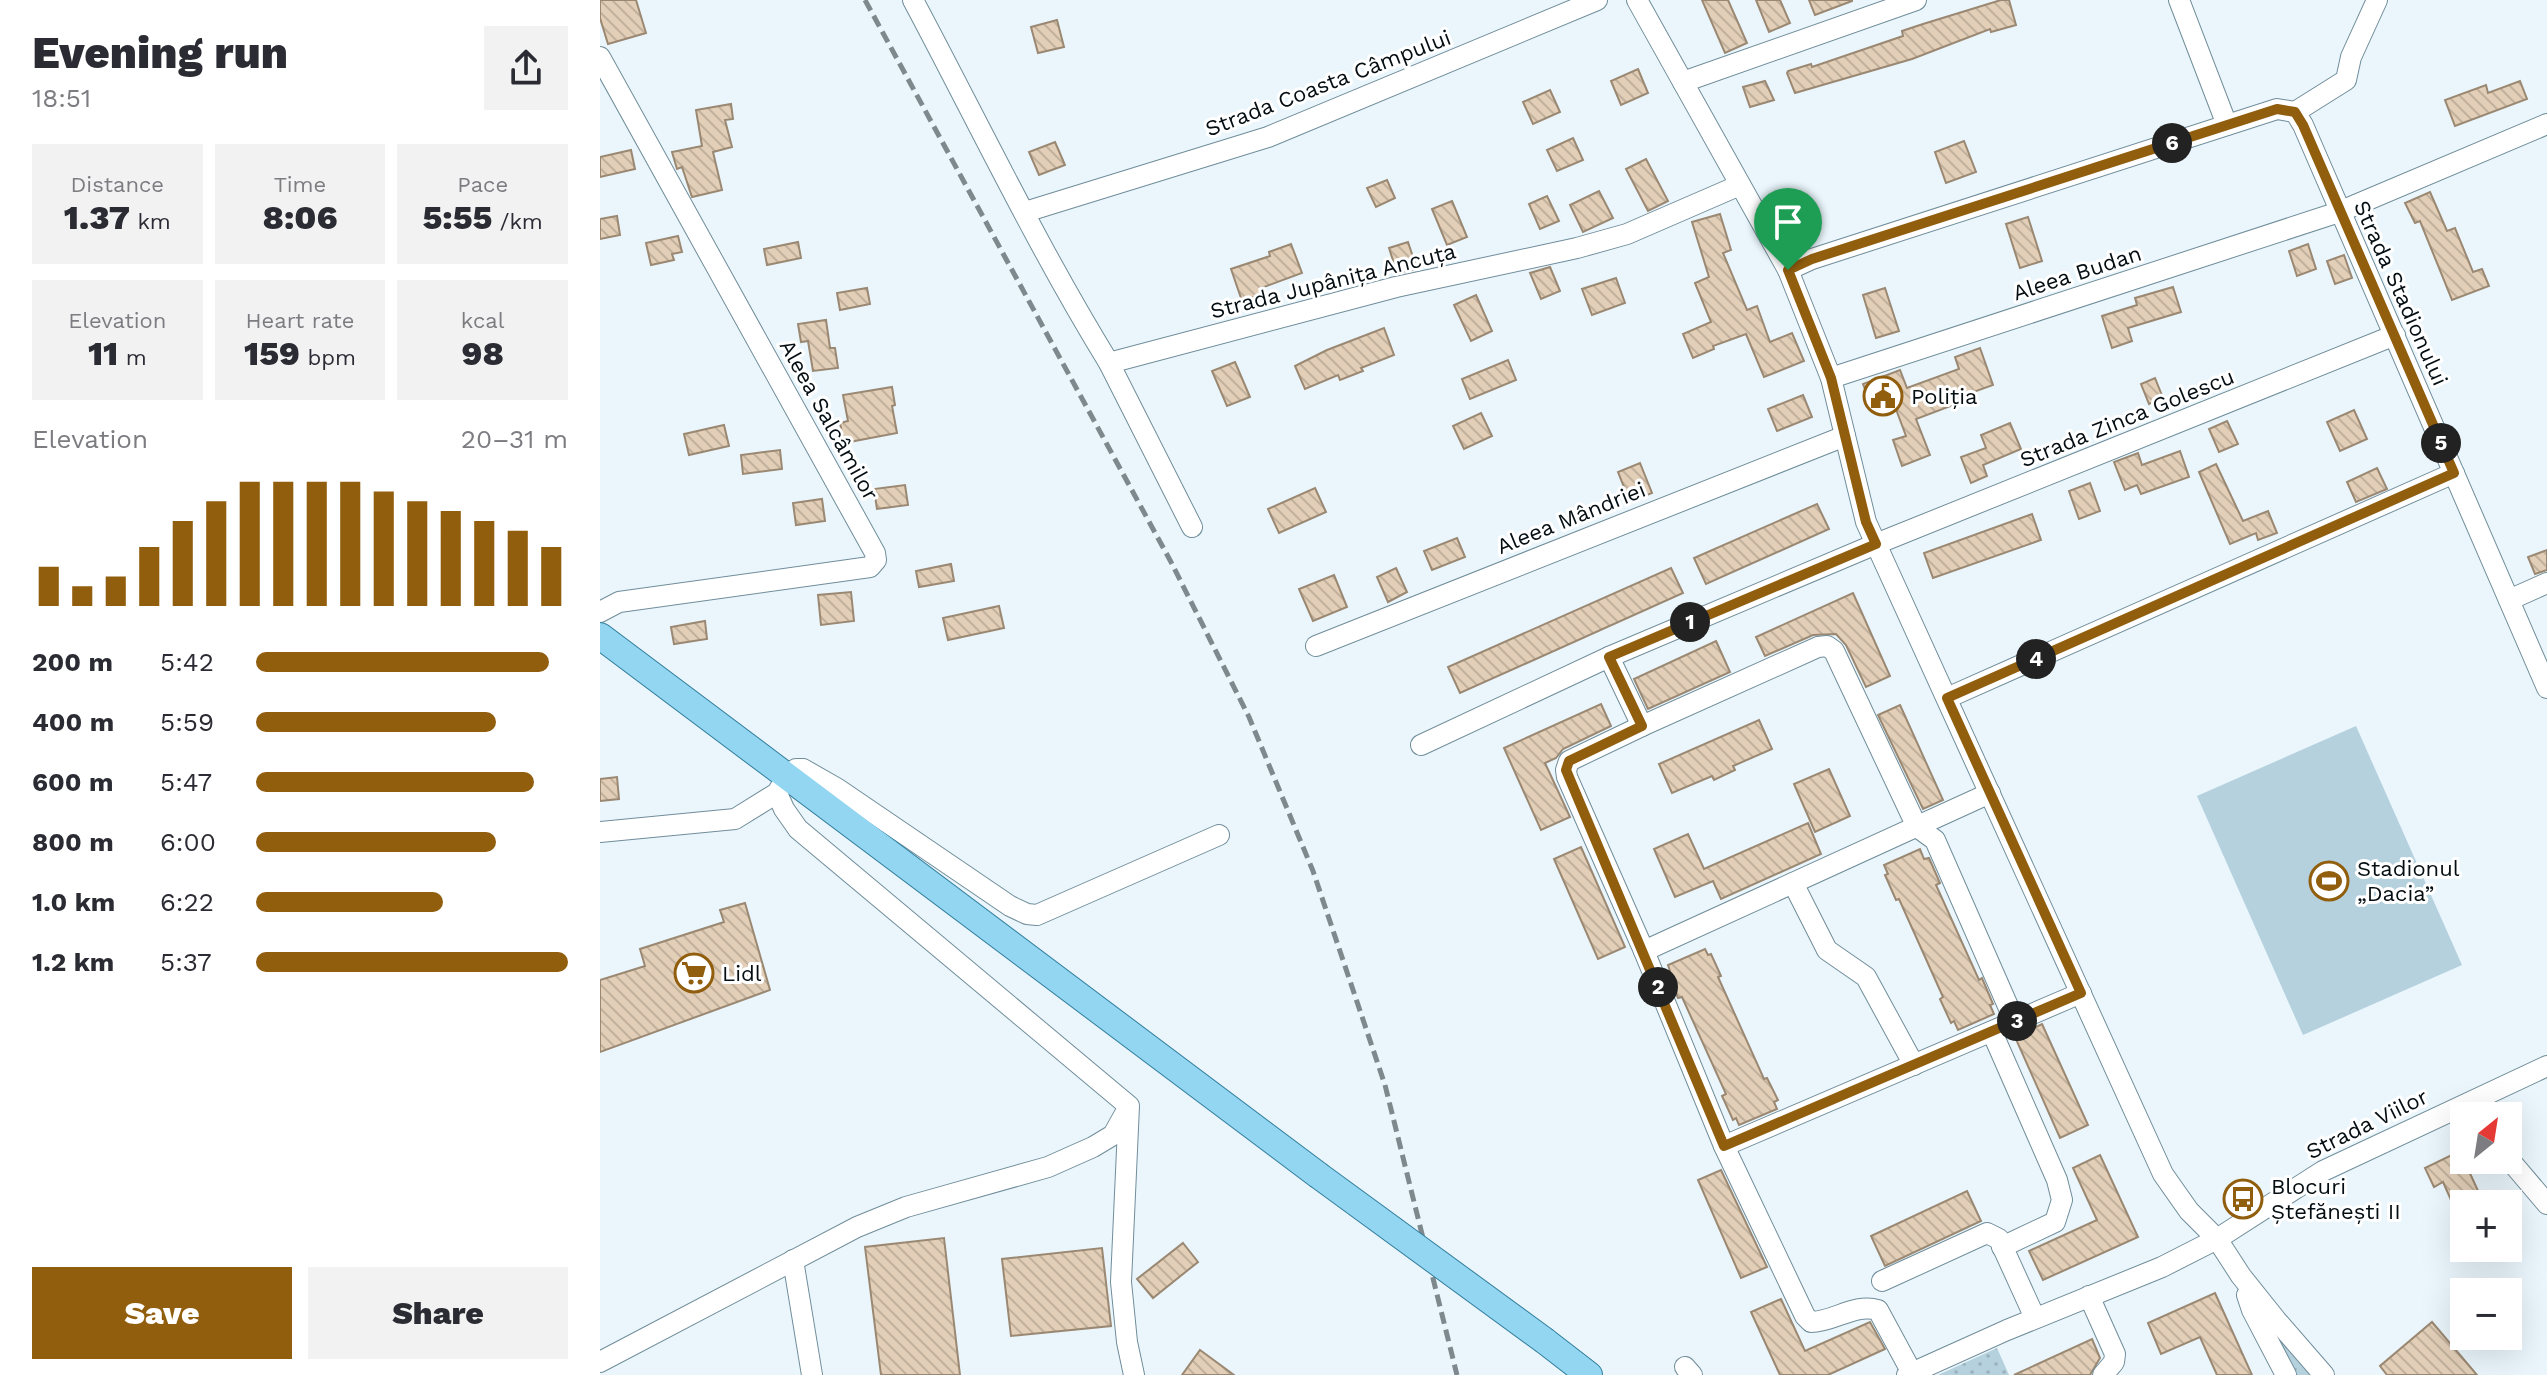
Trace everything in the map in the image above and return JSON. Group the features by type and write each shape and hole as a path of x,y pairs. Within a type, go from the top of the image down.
{"main road":[{"path":"600,636 782,784 1589,1375"}],"street":[{"path":"913,0 1054,273 1109,363 1192,527"},
{"name":"Strada Coasta Câmpului","path":"1025,212 1268,137 1597,0"},
{"path":"1683,82 1916,0"},
{"path":"2179,0 2227,125"},
{"path":"1788,270 1812,259 2277,109 2295,112 2346,80 2351,57 2377,0"},
{"path":"1645,2 1683,82 1788,270 1831,378 1866,522 2163,1174 2189,1211 2217,1239 2241,1276 2324,1375"},
{"name":"Aleea Salcâmilor","path":"600,57 875,553 876,560 870,567 619,602 600,612"},
{"name":"Strada Stadionului","path":"2295,112 2454,473"},
{"name":"Aleea Budan","path":"1831,378 2339,212 2547,124"},
{"name":"Strada Jupânița Ancuța","path":"1109,363 1396,287 1577,248 1627,234 1740,185"},
{"name":"Strada Zinca Golescu","path":"1876,544 2395,335"},
{"name":"Aleea Mândriei","path":"1316,646 1845,436"},
{"path":"1947,698 2454,473 2547,688"},
{"path":"1421,745 1609,657 1876,544"},
{"path":"2509,600 2547,583"},
{"path":"2015,1022 1935,840 1917,827 1834,651 1827,646 1818,647 1569,761 1566,770 1724,1146 1805,1316 1811,1322 1821,1322 1865,1306 1878,1310 1910,1374 2035,1318 2162,1267 2217,1239"},
{"path":"1609,657 1642,726"},
{"path":"600,832 735,819 782,784 796,769 803,769 1027,914 1037,915 1219,835"},
{"path":"782,784 784,809 798,829 1129,1106"},
{"path":"1644,951 1990,793"},
{"path":"1793,883 1827,950 1866,977 1914,1065"},
{"path":"1724,1146 2081,993"},
{"path":"1992,1032 2057,1180 2062,1200 2055,1222 2002,1247"},
{"name":"Strada Viilor","path":"2482,1102 2547,1066"},
{"path":"600,1362 857,1227 906,1207 1048,1167 1093,1147 1113,1135 1129,1106"},
{"path":"1129,1106 1121,1282 1134,1375"},
{"name":"Strada Viilor","path":"2217,1239 2323,1171 2450,1117"},
{"path":"2522,1174 2547,1204"},
{"path":"1882,1281 1987,1233 1999,1239 2035,1318"},
{"path":"793,1260 812,1375"},
{"path":"2241,1276 2252,1310 2286,1375"},
{"path":"2089,1296 2115,1354 2114,1362 2103,1375"}],"green space":[{"name":"Stadionul „Dacia”","path":"2356,726 2462,965 2303,1035 2197,796"},
{"path":"2265,1312 2320,1375 2290,1375"},
{"path":"1997,1348 2009,1375 1938,1375"}],"building":[{"path":"600,0 636,0 646,33 608,44 600,18"},
{"path":"1702,0 1728,0 1747,43 1725,53"},
{"path":"1756,0 1780,0 1790,23 1769,32"},
{"path":"1809,0 1852,0 1852,1 1815,15"},
{"path":"2009,0 2016,25 1991,32 1990,29 1912,59 1795,93 1787,73 1903,36 1902,31"},
{"path":"1057,20 1064,47 1038,53 1031,27"},
{"path":"1638,69 1648,93 1621,105 1611,81"},
{"path":"1765,81 1774,100 1750,107 1743,87"},
{"path":"2520,81 2527,99 2455,126 2445,100 2486,85 2488,93"},
{"path":"1550,90 1560,112 1533,124 1523,102"},
{"path":"731,104 733,119 725,120 732,147 713,152 722,190 692,197 682,167 677,169 672,152 702,146 696,110"},
{"path":"1573,138 1583,160 1557,171 1547,150"},
{"path":"1964,141 1976,172 1946,183 1935,152"},
{"path":"1055,142 1065,165 1039,175 1029,152"},
{"path":"631,150 635,169 600,177 600,157"},
{"path":"1646,159 1668,201 1648,211 1626,169"},
{"path":"1387,180 1395,198 1376,207 1367,188"},
{"path":"1599,191 1613,218 1583,232 1570,205"},
{"path":"2430,192 2447,231 2455,228 2473,272 2482,269 2489,286 2452,300 2420,221 2415,223 2405,203"},
{"path":"1547,196 1559,221 1540,229 1529,204"},
{"path":"1452,201 1467,237 1447,245 1432,209"},
{"path":"1720,214 1731,250 1723,253 1747,310 1757,306 1770,342 1792,333 1804,361 1764,377 1746,334 1713,346 1714,349 1693,358 1683,334 1711,322 1695,283 1709,277 1692,222"},
{"path":"617,216 620,235 600,239 600,219"},
{"path":"2028,217 2042,261 2020,268 2006,224"},
{"path":"678,236 682,252 672,254 674,260 651,265 646,243"},
{"path":"798,242 801,258 767,265 764,249"},
{"path":"1408,242 1417,269 1397,273 1389,248"},
{"path":"1291,244 1302,273 1261,288 1263,294 1242,301 1231,269 1270,256 1269,252"},
{"path":"2308,244 2316,269 2297,276 2289,251"},
{"path":"2344,255 2352,278 2335,284 2327,261"},
{"path":"1550,267 1560,291 1541,299 1530,273"},
{"path":"1616,278 1625,303 1592,315 1582,289"},
{"path":"2173,287 2181,312 2128,328 2132,341 2112,348 2102,316 2137,305 2135,298"},
{"path":"867,288 870,304 840,310 837,293"},
{"path":"1885,288 1899,331 1876,338 1863,295"},
{"path":"1476,295 1492,331 1471,341 1454,305"},
{"path":"826,320 830,348 835,348 838,368 813,371 808,341 801,342 798,324"},
{"path":"1384,328 1394,355 1340,380 1338,375 1305,389 1295,366"},
{"path":"1980,348 1993,385 1954,399 1956,404 1916,419 1930,455 1902,466 1893,440 1906,436 1894,404 1874,412 1863,384 1900,370 1907,388 1959,369 1955,357"},
{"path":"1508,360 1516,380 1470,399 1462,379"},
{"path":"1235,362 1250,397 1227,406 1212,371"},
{"path":"2155,378 2163,398 2149,404 2141,384"},
{"path":"892,387 897,433 844,443 840,423 848,421 843,395"},
{"path":"1803,395 1812,417 1777,431 1768,409"},
{"path":"2354,410 2367,439 2340,451 2327,422"},
{"path":"1481,413 1492,436 1464,449 1453,426"},
{"path":"2227,421 2238,444 2219,452 2209,429"},
{"path":"2010,423 2021,449 1983,465 1987,476 1971,483 1961,457 1986,448 1981,435"},
{"path":"724,425 729,446 689,455 684,434"},
{"path":"780,450 782,469 743,474 741,455"},
{"path":"2180,451 2189,477 2141,494 2137,485 2125,490 2114,462 2138,453 2142,465"},
{"path":"1640,463 1652,493 1630,502 1618,472"},
{"path":"2216,464 2243,521 2268,511 2277,533 2258,540 2256,533 2230,544 2199,472"},
{"path":"2377,468 2387,489 2356,502 2347,482"},
{"path":"2090,483 2100,511 2079,519 2069,491"},
{"path":"905,485 908,505 877,509 874,489"},
{"path":"1315,488 1326,512 1279,533 1268,509"},
{"path":"822,499 825,521 796,525 793,503"},
{"path":"1817,504 1829,529 1706,584 1694,558"},
{"path":"2032,514 2041,540 1933,578 1924,553"},
{"path":"1457,538 1465,557 1432,570 1424,551"},
{"path":"2547,550 2547,570 2535,574 2528,557"},
{"path":"951,564 954,581 919,587 916,571"},
{"path":"1396,568 1407,592 1388,602 1377,577"},
{"path":"1671,568 1683,593 1460,693 1448,667"},
{"path":"1334,575 1347,607 1313,621 1299,589"},
{"path":"851,592 854,621 821,625 818,595"},
{"path":"1853,593 1890,676 1866,687 1846,645 1836,634 1813,635 1765,656 1756,637"},
{"path":"999,606 1004,628 948,640 943,618"},
{"path":"705,621 707,639 674,644 671,627"},
{"path":"1716,641 1730,672 1648,709 1634,679"},
{"path":"1601,704 1611,726 1563,749 1556,758 1545,763 1570,817 1541,830 1504,748"},
{"path":"1900,705 1943,800 1923,809 1878,715"},
{"path":"1759,720 1772,749 1733,766 1735,770 1714,780 1712,776 1672,793 1659,764"},
{"path":"1829,769 1850,816 1815,832 1794,784"},
{"path":"617,777 619,799 600,801 600,779"},
{"path":"1808,823 1821,854 1721,899 1713,881 1675,897 1654,849 1688,834 1704,869"},
{"path":"1581,847 1625,947 1598,959 1554,859"},
{"path":"1920,849 1924,859 1929,858 1940,883 1936,885 1993,1004 1990,1005 1994,1014 1958,1030 1954,1021 1951,1023 1940,999 1943,997 1885,875 1888,874 1884,865"},
{"name":"Lidl","path":"745,903 770,990 600,1052 600,980 645,966 640,949 724,922 720,910"},
{"path":"1705,949 1708,955 1711,954 1721,976 1718,977 1764,1079 1767,1078 1778,1100 1774,1102 1777,1109 1739,1125 1736,1118 1733,1120 1722,1096 1726,1094 1682,997 1678,998 1667,972 1670,971 1668,965"},
{"path":"2042,1024 2088,1125 2060,1138 2015,1037"},
{"path":"2100,1155 2138,1237 2043,1280 2029,1251 2097,1220 2073,1168"},
{"path":"2450,1156 2450,1174 2470,1174 2478,1190 2450,1190 2450,1198 2443,1182 2434,1187 2425,1168"},
{"path":"1721,1170 1767,1267 1741,1278 1698,1180"},
{"path":"1967,1191 1981,1221 1885,1266 1871,1236"},
{"path":"944,1238 960,1375 881,1375 865,1247"},
{"path":"1183,1243 1198,1262 1153,1298 1137,1279"},
{"path":"1102,1248 1111,1326 1011,1336 1002,1259"},
{"path":"2215,1293 2252,1375 2217,1375 2200,1337 2161,1354 2148,1323"},
{"path":"1781,1299 1805,1351 1870,1322 1885,1349 1828,1375 1780,1375 1751,1312"},
{"path":"2432,1322 2450,1343 2450,1350 2456,1350 2477,1375 2387,1375 2380,1366"},
{"path":"2092,1339 2100,1358 2090,1375 2014,1375"},
{"path":"1200,1350 1234,1375 1182,1375"}],"railway":[{"path":"865,0 1171,562 1249,717 1313,871 1385,1085 1457,1375"}],"place":[{"name":"Poliția","path":"1883,396"},
{"name":"Stadionul „Dacia”","path":"2329,881"},
{"name":"Lidl","path":"694,973"},
{"name":"Blocuri Ștefănești II","path":"2243,1199"}],"route":[{"path":"2277,109 2295,112 2454,473 1947,698 2081,993 1724,1146 1566,770 1569,761 1642,726 1609,657 1876,544 1866,522 1831,378 1788,270 1812,259 2277,109"}]}
